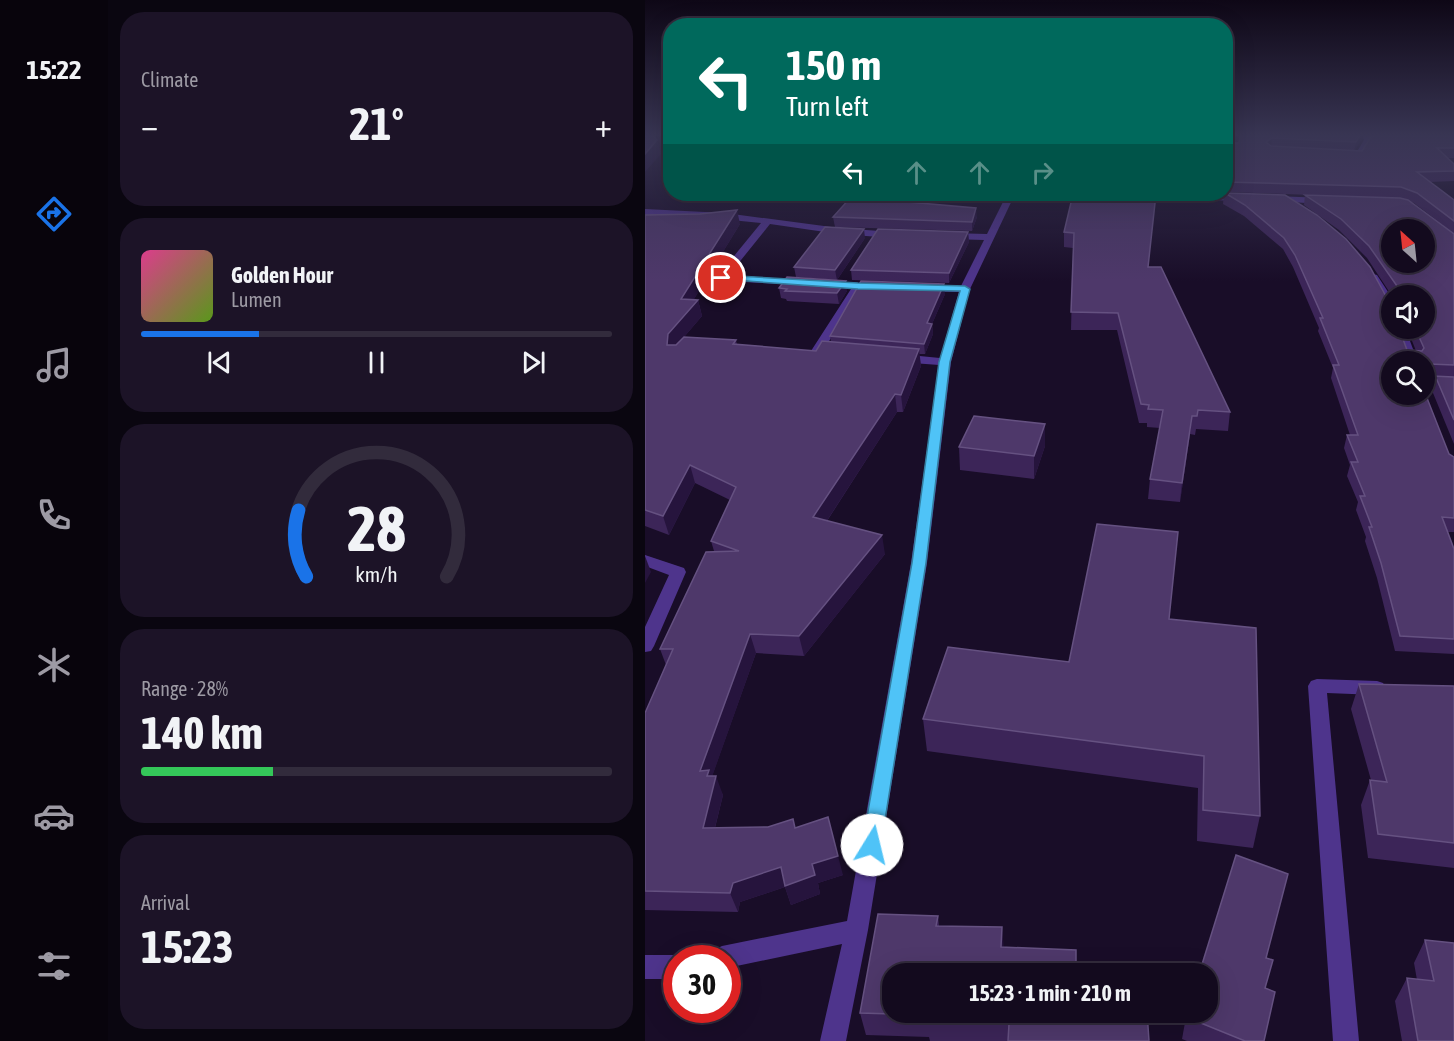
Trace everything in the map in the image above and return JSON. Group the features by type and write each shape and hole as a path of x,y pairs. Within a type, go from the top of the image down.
{"street":[{"path":"1233,198 1249,199"},
{"path":"1261,199 1330,201"},
{"path":"1284,200 1303,210"},
{"path":"833,1041 857,930 919,563 945,362 965,289 1007,201"},
{"path":"645,212 732,217 872,239 909,236"},
{"path":"767,222 721,278 844,281 858,286 894,287"},
{"path":"943,236 989,237"},
{"path":"1368,271 1381,289"},
{"path":"817,351 858,286"},
{"path":"918,288 965,289"},
{"path":"887,357 945,362"},
{"path":"1435,383 1454,384"},
{"path":"645,560 678,572 645,646"},
{"path":"1346,1041 1317,686 1397,688"},
{"path":"741,954 857,930"},
{"path":"645,967 663,967"}],"building":[{"path":"1281,184 1432,184 1454,200 1454,221 1417,193 1401,187"},
{"path":"1233,193 1285,195 1317,215 1346,239 1370,267 1381,287 1381,339 1403,339 1407,350 1422,351 1381,351 1381,405 1430,405 1449,454 1454,457 1454,518 1442,517 1454,549 1454,639 1400,636 1369,527 1372,527 1360,496 1365,496 1351,462 1358,462 1347,435 1358,435 1333,365 1339,365 1320,318 1323,318 1295,255 1284,238 1233,198"},
{"path":"1305,195 1400,198 1408,200 1434,219 1381,219 1381,263 1369,246 1341,219"},
{"path":"847,201 896,201 976,208 972,222 833,217"},
{"path":"1071,201 1155,201 1148,267 1161,267 1230,412 1198,410 1197,416 1192,416 1182,483 1150,479 1163,410 1148,409 1149,405 1141,404 1118,313 1071,312 1074,233 1064,232"},
{"path":"737,210 681,299 698,300 668,334 667,345 676,345 684,337 736,340 733,344 816,351 822,341 919,349 901,395 895,394 813,517 882,535 799,636 750,634 700,771 709,770 707,776 716,776 703,828 768,827 793,819 795,828 828,817 838,856 812,864 815,875 785,886 781,867 733,883 730,893 645,891 645,713 673,649 660,649 706,552 739,551 711,541 736,487 690,465 663,516 645,510 645,215 700,214"},
{"path":"1435,220 1454,234 1454,365 1435,364 1435,351 1422,351 1424,348 1420,339 1435,339 1435,285 1396,285 1388,273 1435,273"},
{"path":"825,227 864,229 835,270 794,267"},
{"path":"878,229 968,232 949,273 851,270"},
{"path":"787,277 846,281 837,293 785,291 787,289 779,288"},
{"path":"861,281 944,284 927,323 932,324 924,344 830,336"},
{"path":"1435,376 1454,377 1454,420"},
{"path":"974,416 1045,424 1034,456 959,447"},
{"path":"1097,524 1178,532 1169,619 1256,628 1260,816 1203,810 1204,756 923,719 948,647 1069,662"},
{"path":"1359,684 1454,686 1454,843 1378,834 1370,780 1387,782"},
{"path":"1236,855 1288,874 1266,958 1273,960 1265,988 1275,992 1264,1041 1245,1041 1201,1023 1218,1023 1218,963 1202,963"},
{"path":"878,914 938,916 936,926 1002,927 1001,947 1076,950 1076,962 1145,963 882,963 882,1014 860,1013"},
{"path":"1425,940 1454,943 1454,1041 1418,1041 1407,978 1434,981"},
{"path":"968,1023 1148,1023 1149,1041 1008,1041 1009,1024"}],"route":[{"path":"721,278 858,286 965,289 945,362 919,563 872,845"}]}
